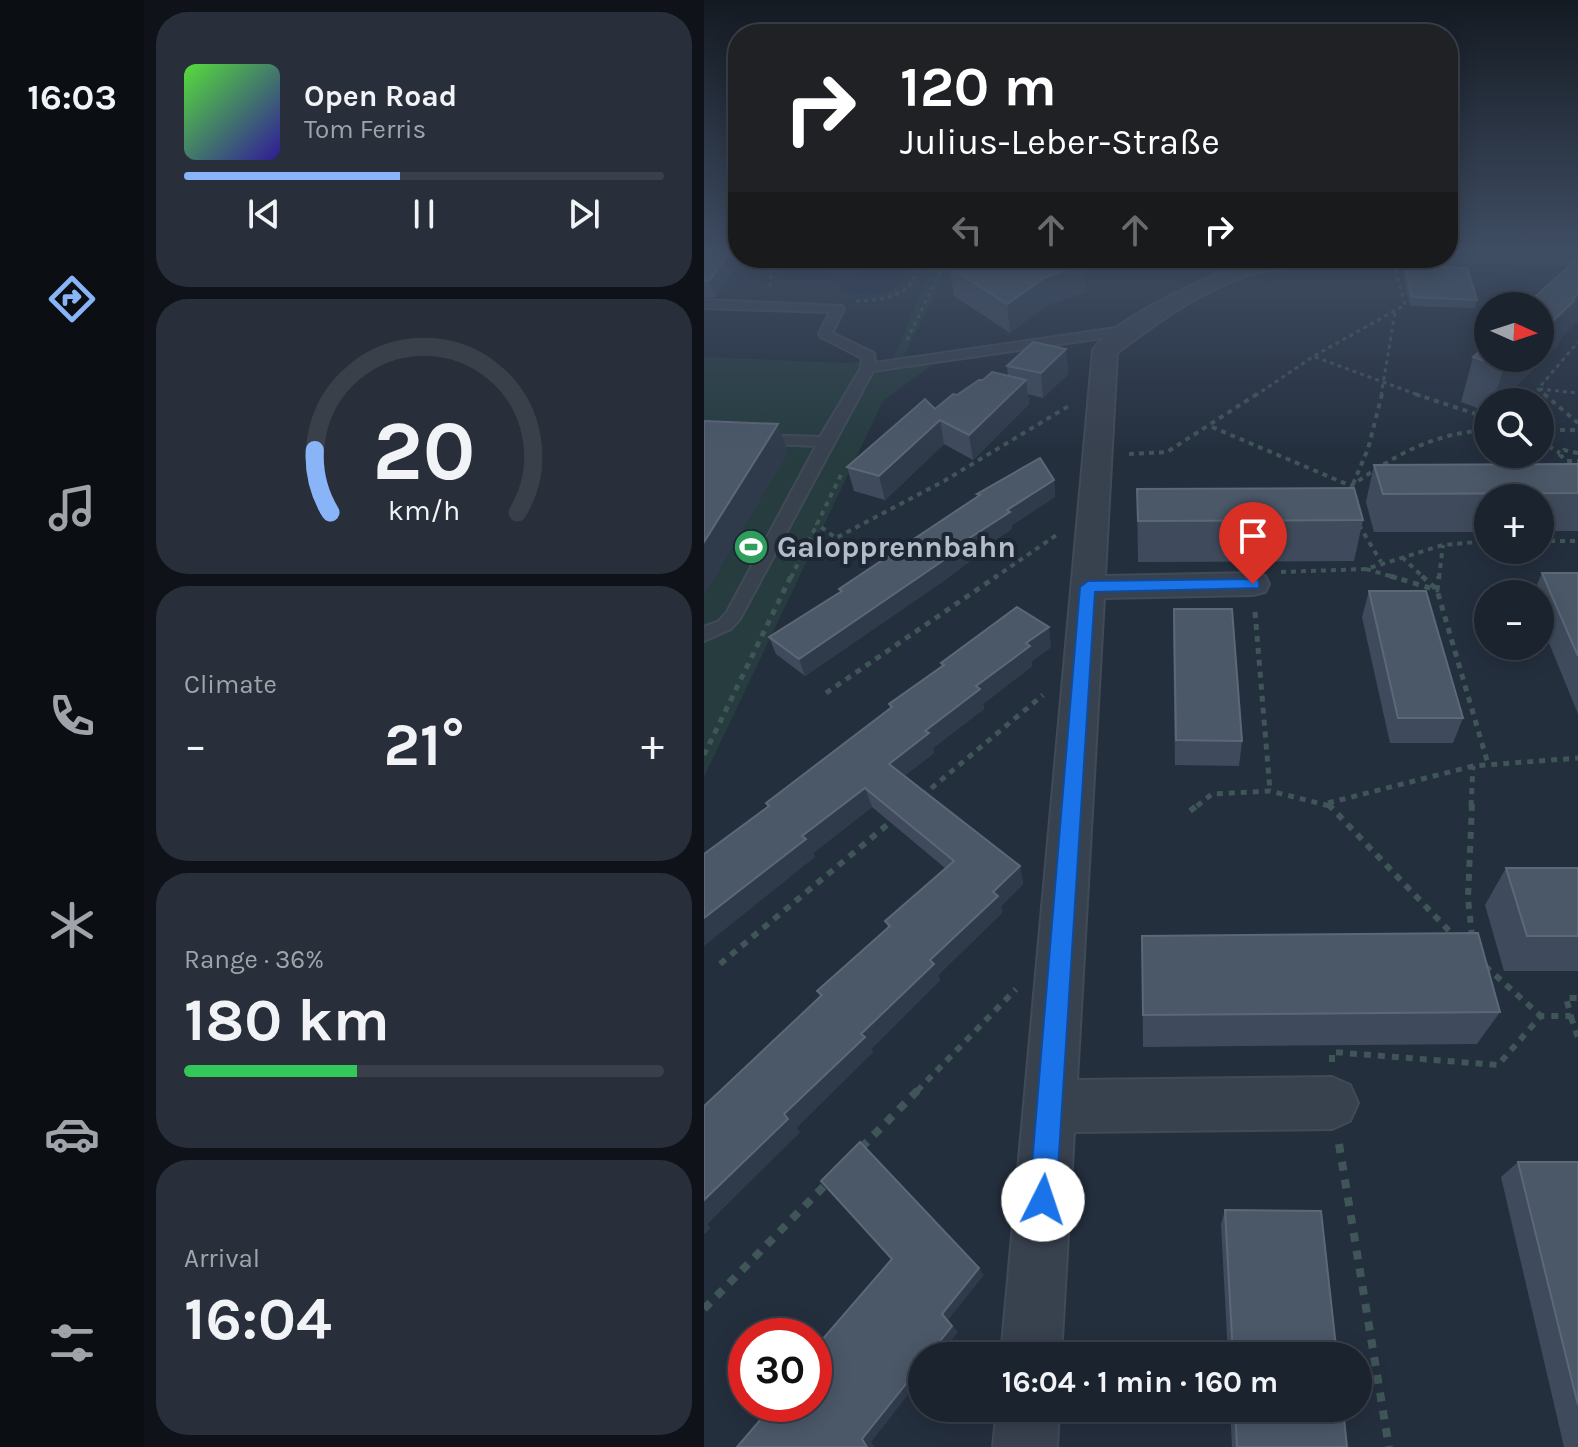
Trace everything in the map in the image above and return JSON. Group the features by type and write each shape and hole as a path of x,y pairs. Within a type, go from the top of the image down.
{"street":[{"path":"1032,1342 1100,388 1105,350 1152,318"},
{"path":"1088,587 1253,584"},
{"path":"1049,1106 1332,1103"},
{"path":"1025,1447 1027,1422"}],"lane":[{"path":"704,635 725,625 734,615 825,442 868,368 869,356 825,334 834,318"},
{"path":"868,368 1130,330"},
{"path":"704,437 825,442"}],"path":[{"path":"907,341 918,318"},
{"path":"1096,456 1167,452 1314,356 1383,318"},
{"path":"1351,486 1365,464 1394,318"},
{"path":"1539,388 1578,342"},
{"path":"1314,356 1474,413"},
{"path":"817,524 836,538 944,481 1100,388"},
{"path":"1554,391 1578,393"},
{"path":"1554,403 1578,423"},
{"path":"1211,426 1351,486"},
{"path":"1554,430 1578,430"},
{"path":"1351,486 1420,440 1448,432 1474,431"},
{"path":"1554,449 1564,459 1578,461"},
{"path":"1560,453 1570,450 1578,453"},
{"path":"704,755 844,470"},
{"path":"826,693 1092,511"},
{"path":"1357,516 1360,531 1381,562"},
{"path":"1554,541 1578,541"},
{"path":"1366,569 1443,545 1474,542"},
{"path":"1443,545 1437,590 1488,764"},
{"path":"1402,557 1437,590"},
{"path":"1270,791 1253,584 1260,573 1366,569 1437,590"},
{"path":"912,804 1081,663"},
{"path":"1190,811 1212,794 1270,791 1327,803 1473,766 1578,758"},
{"path":"1472,942 1468,898 1473,766"},
{"path":"1327,803 1463,946"},
{"path":"720,964 900,814"},
{"path":"1474,957 1541,1016 1571,1016"},
{"path":"860,1150 1026,979 1059,969"},
{"path":"1578,998 1566,998 1578,1038"},
{"path":"1389,1447 1332,1103 1332,1052 1498,1065 1541,1016"},
{"path":"704,1309 837,1172"}],"green space":[{"name":"Galopprennbahn","path":"911,318 923,318 904,356 941,352 936,362 883,401 704,777 704,357 846,363 893,359"}],"building":[{"path":"1033,342 1066,349 1041,373 1007,366"},
{"path":"992,372 1026,380 969,435 940,420 879,476 847,467 925,399 935,409 953,394 957,395"},
{"path":"704,421 778,424 704,542"},
{"path":"1040,458 1054,480 1007,510 1010,512 965,541 968,542 941,562 799,659 769,637 842,591 839,589 980,495 977,494"},
{"path":"1554,464 1578,464 1578,493 1554,493 1554,484 1474,484 1474,494 1383,494 1374,465 1554,468"},
{"path":"1354,488 1363,520 1138,521 1137,489"},
{"path":"1542,573 1578,573 1578,656 1554,601 1554,580 1545,580"},
{"path":"1369,591 1426,591 1463,718 1398,718"},
{"path":"1017,607 1049,627 1026,643 1030,646 976,686 980,689 925,731 929,733 889,764 1020,866 993,892 998,896 930,960 934,964 861,1034 865,1037 784,1114 788,1119 704,1200 704,1106 822,995 817,991 890,926 885,921 954,861 865,788 802,836 806,839 704,918 704,854 892,707 889,704"},
{"path":"1174,609 1232,609 1242,741 1176,740"},
{"path":"1506,868 1578,868 1578,936 1527,936"},
{"path":"1478,933 1500,1012 1143,1015 1142,936"},
{"path":"860,1142 979,1268 942,1314 952,1326 939,1342 908,1342 908,1382 862,1439 867,1447 737,1447 759,1422 832,1422 832,1328 892,1259 821,1181"},
{"path":"1518,1162 1578,1162 1578,1405"},
{"path":"1225,1210 1321,1211 1335,1342 1232,1342"},
{"path":"1236,1422 1344,1422 1347,1447 1237,1447"}],"place":[{"name":"Galopprennbahn","path":"751,547"}],"route":[{"path":"1043,1200 1088,587 1253,584"}]}
